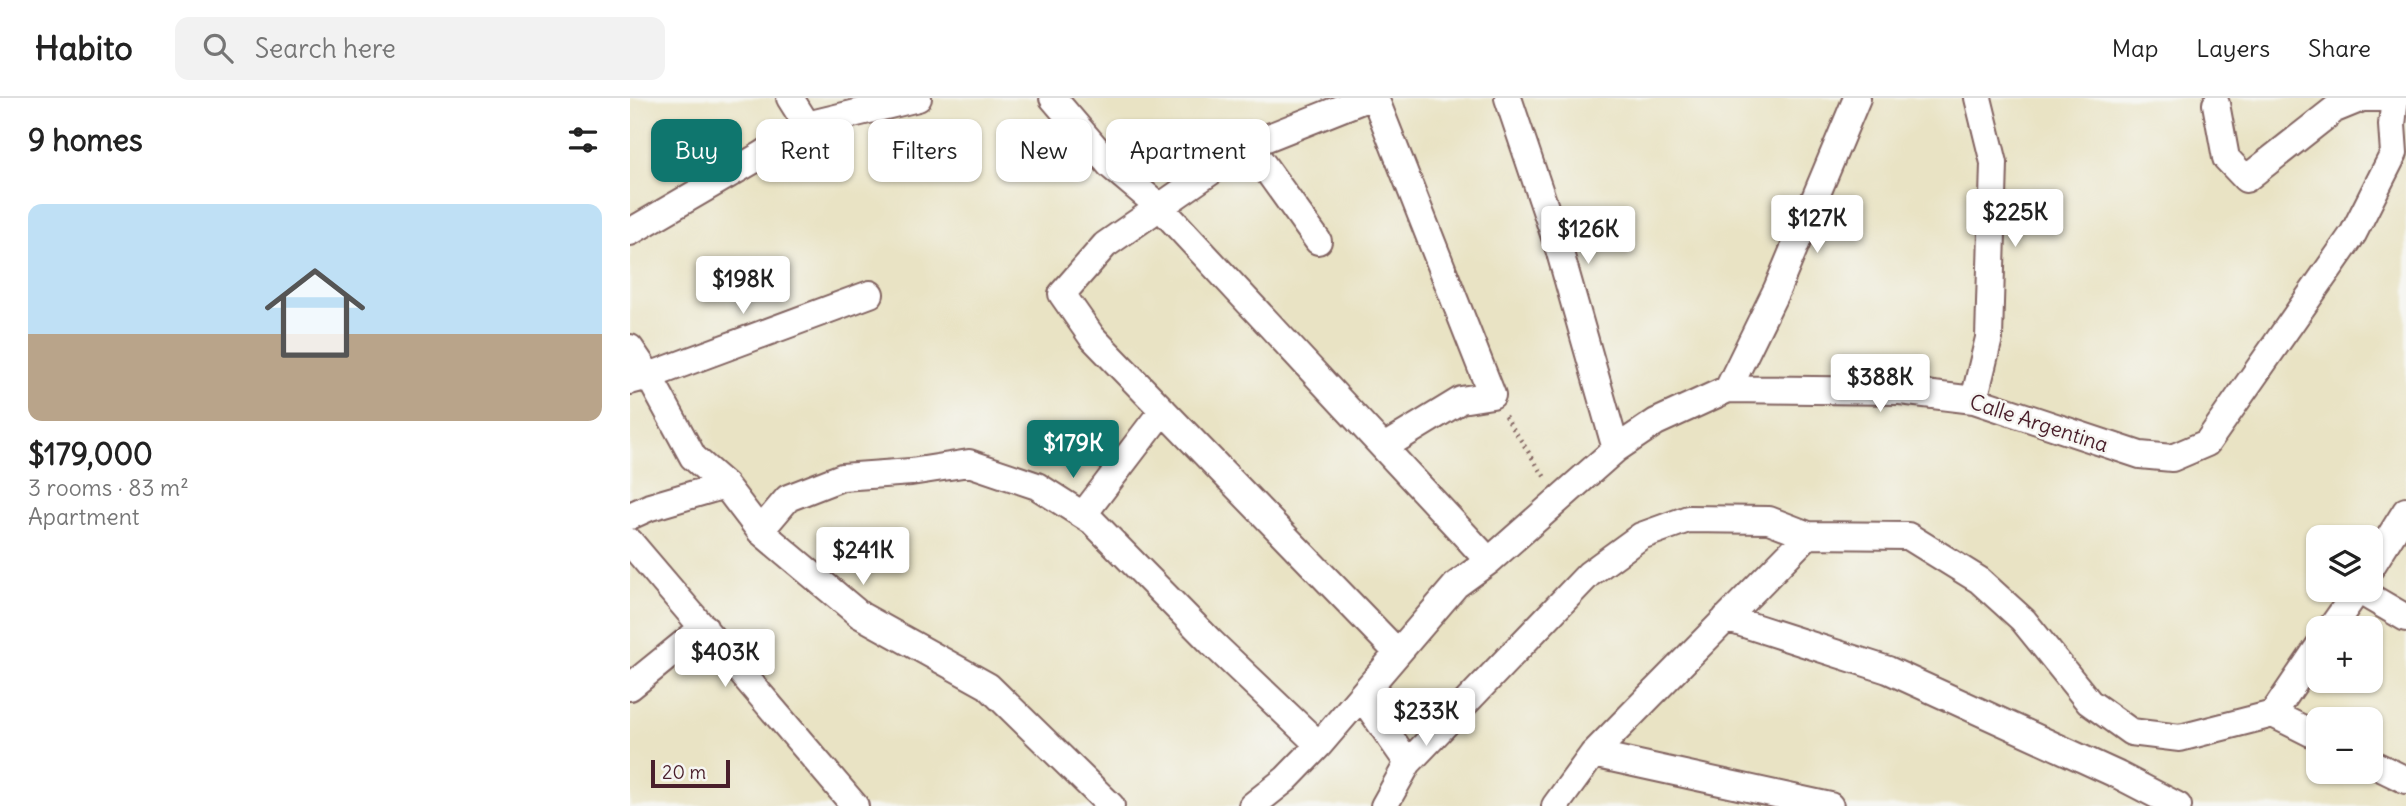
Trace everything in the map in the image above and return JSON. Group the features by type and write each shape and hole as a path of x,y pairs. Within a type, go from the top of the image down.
{"street":[{"path":"790,98 803,119"},
{"path":"832,119 918,98"},
{"path":"1053,98 1110,165 1161,208 1489,561"},
{"path":"1270,137 1367,98"},
{"path":"1375,98 1492,395 1461,400 1384,447"},
{"path":"1508,98 1559,249 1616,449"},
{"path":"1728,389 1777,289 1857,98"},
{"path":"1974,400 1989,338 1994,163 1978,98"},
{"path":"2217,104 2226,158 2246,179 2335,109 2362,98 2395,98"},
{"name":"Calle Argentina","path":"1252,806 1286,779 1319,745 1456,585 1560,501 1616,449 1656,422 1728,389 1900,391 1974,400 2140,455 2172,458 2207,443 2353,234 2400,155 2395,98"},
{"path":"630,232 756,158"},
{"path":"1270,175 1318,242"},
{"path":"1197,182 1105,245 1062,294 1092,337 1397,652"},
{"path":"640,378 870,294"},
{"path":"630,348 640,378 693,457 725,485 760,531 860,615 988,686 1111,806"},
{"path":"1083,515 1163,410"},
{"path":"760,531 788,498 842,477 911,472 969,463 1037,486 1092,521 1211,642 1319,745"},
{"path":"630,516 650,507 725,485"},
{"path":"2383,548 2406,511"},
{"path":"1384,806 1408,763 1589,574 1640,536 1688,519 1769,520 1808,535 1908,536 1979,580 2023,620 2089,702 2131,732 2180,738 2273,714 2306,730"},
{"path":"1555,806 1593,754 1808,535"},
{"path":"630,542 855,806"},
{"path":"2379,602 2406,618"},
{"path":"1726,618 1888,670 2118,775 2178,806"},
{"path":"630,687 704,627"},
{"path":"2273,714 2306,665"},
{"path":"1362,697 1408,763"},
{"path":"1593,754 1830,806"},
{"path":"2383,768 2406,780"}],"path":[{"path":"1492,395 1560,501"}]}
